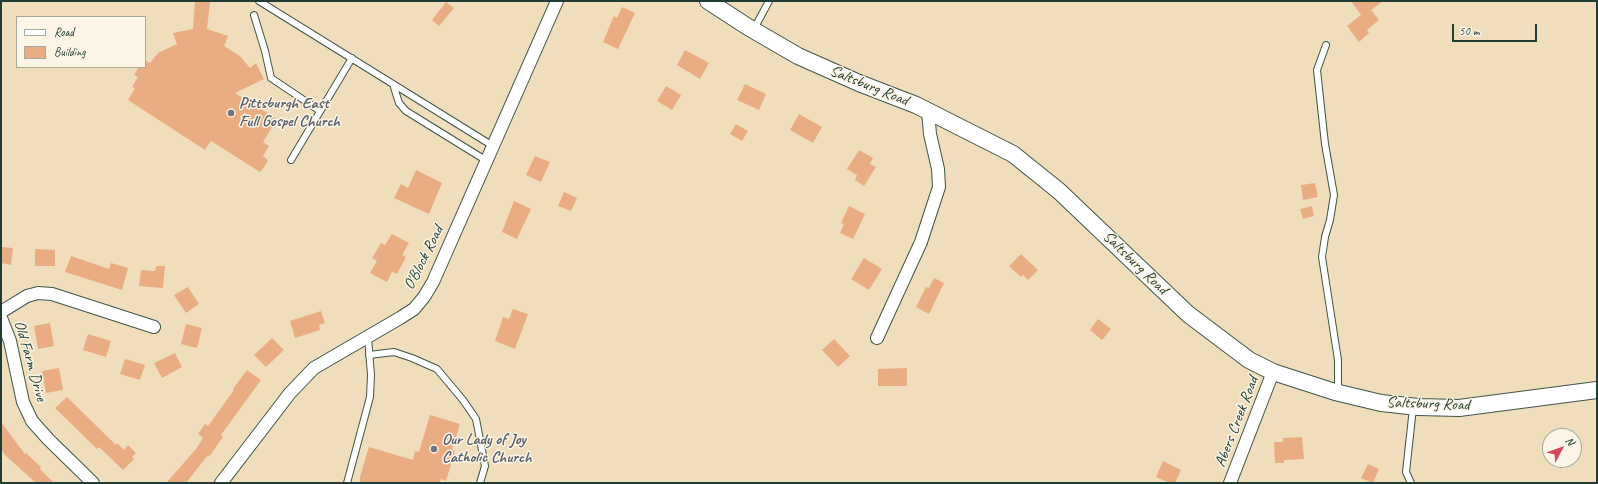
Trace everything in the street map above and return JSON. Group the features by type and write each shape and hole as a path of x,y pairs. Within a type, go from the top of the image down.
{"main road":[{"name":"Saltsburg Road","path":"708,1 753,30 798,56 928,111 1013,154 1059,191 1188,314 1249,360 1273,372 1338,393 1381,402 1413,406 1459,408 1597,390"}],"street":[{"name":"O'Block Road","path":"221,483 290,393 314,368 368,338 414,309 424,297 433,282 557,1"},
{"path":"877,338 921,242 939,187 938,169 930,134 928,111"},
{"path":"1,312 28,296 38,293 52,294 154,327"},
{"name":"Old Farm Drive","path":"1,318 10,341 23,402 32,420 93,483"},
{"name":"Abers Creek Road","path":"1230,483 1273,372"}],"lane":[{"path":"259,1 493,146"},
{"path":"753,30 769,1"},
{"path":"254,15 265,51 271,78 320,111"},
{"path":"1326,45 1317,70 1325,144 1334,195 1322,257 1338,360 1338,393"},
{"path":"291,160 352,58"},
{"path":"393,84 399,103 406,111 487,161"},
{"path":"346,483 370,397 371,375 368,338"},
{"path":"369,355 394,352 437,369 463,400 476,420 485,466 480,483"},
{"path":"1411,483 1406,472 1413,406"}],"building":[{"path":"195,1 210,2 207,29 228,36 224,46 240,56 250,68 256,63 264,79 235,93 277,119 263,142 269,146 263,156 268,160 260,172 211,141 205,150 128,100 135,88 132,87 138,77 134,75 138,68 146,68 146,61 150,63 158,53 177,44 173,33 193,29"},
{"path":"1351,1 1383,1 1371,10 1379,20 1367,30 1369,33 1359,42 1347,26 1361,15"},
{"path":"446,2 454,8 439,26 432,20"},
{"path":"622,7 635,13 618,49 603,42 614,16 617,18"},
{"path":"685,50 709,63 700,79 677,65"},
{"path":"745,84 766,94 759,110 737,100"},
{"path":"666,86 681,95 672,110 657,101"},
{"path":"799,114 822,127 813,143 790,130"},
{"path":"736,124 748,131 742,141 730,134"},
{"path":"859,150 873,158 870,164 876,167 864,186 855,180 857,175 847,169"},
{"path":"535,156 550,162 541,182 526,175"},
{"path":"416,170 442,183 429,214 394,198 401,184 408,188"},
{"path":"1315,183 1318,197 1303,200 1301,185"},
{"path":"564,192 577,198 571,211 558,206"},
{"path":"514,201 531,209 517,239 502,232"},
{"path":"849,206 865,214 853,239 840,233 844,224 841,223"},
{"path":"1312,206 1314,216 1303,219 1300,209"},
{"path":"392,234 409,243 402,255 406,257 397,274 392,272 387,282 370,273 377,261 372,258 381,243 385,245"},
{"path":"1,247 13,248 11,265 1,263"},
{"path":"35,249 55,250 55,266 35,266"},
{"path":"1021,254 1038,270 1028,280 1023,275 1021,277 1009,266"},
{"path":"71,256 109,269 111,263 128,268 122,290 65,272"},
{"path":"864,258 882,269 869,290 851,279"},
{"path":"156,266 165,266 163,288 139,286 141,270 155,271"},
{"path":"934,278 944,283 929,314 916,307 926,287 929,288"},
{"path":"188,287 199,304 186,313 174,295"},
{"path":"513,309 528,314 515,349 495,341 503,317 509,319"},
{"path":"321,311 325,323 319,325 320,330 295,338 290,321"},
{"path":"1098,319 1111,329 1102,340 1090,330"},
{"path":"50,323 54,346 38,349 34,326"},
{"path":"186,324 202,328 197,348 181,344"},
{"path":"88,334 111,341 106,357 83,350"},
{"path":"272,338 284,350 266,367 254,355"},
{"path":"834,339 850,356 838,367 822,350"},
{"path":"175,353 182,367 162,378 154,363"},
{"path":"125,359 145,365 140,380 120,374"},
{"path":"59,368 63,390 46,393 42,371"},
{"path":"907,368 907,386 878,386 878,369"},
{"path":"247,370 261,380 221,435 223,437 209,457 208,455 186,483 166,483 196,449 203,438 198,434 205,424 208,426"},
{"path":"67,397 116,445 117,443 124,450 128,445 136,453 132,457 134,459 123,470 99,447 97,449 55,408"},
{"name":"Our Lady of Joy Catholic Church","path":"430,415 460,424 452,450 455,451 446,481 441,479 439,483 360,483 360,477 369,447 413,460 415,451 419,452"},
{"path":"1,422 25,454 26,453 41,467 40,469 54,483 36,483 5,455 1,449"},
{"path":"1302,437 1304,459 1284,460 1284,463 1275,463 1274,442 1283,442 1283,438"},
{"path":"1163,461 1181,470 1175,483 1170,483 1156,477"},
{"path":"1368,464 1379,469 1373,483 1361,478"}],"place":[{"name":"Pittsburgh East Full Gospel Church","path":"231,113"},
{"name":"Our Lady of Joy Catholic Church","path":"434,449"}]}
